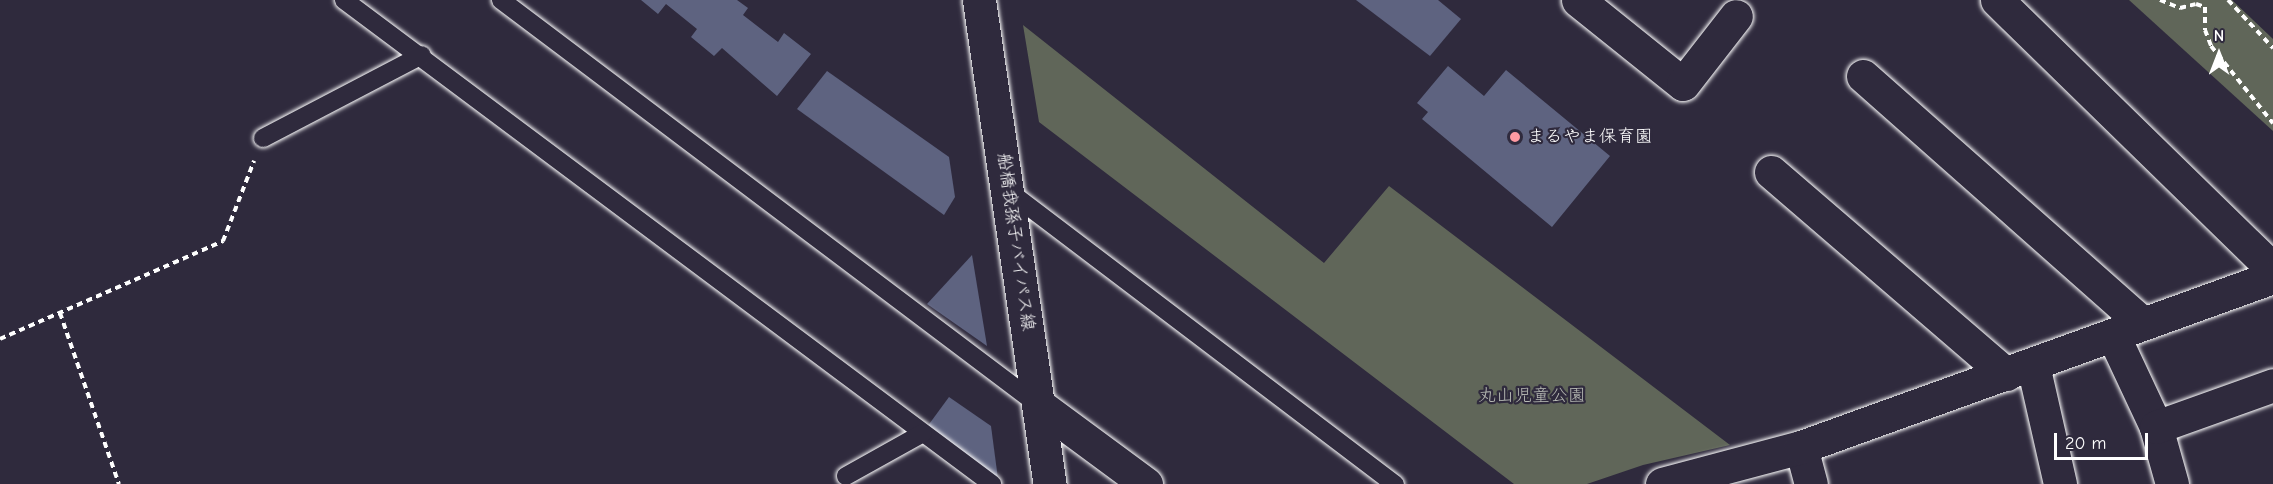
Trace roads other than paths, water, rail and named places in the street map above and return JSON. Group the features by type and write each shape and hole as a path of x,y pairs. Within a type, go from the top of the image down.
{"street":[{"name":"船橋我孫子バイパス線","path":"979,0 1050,484"},
{"path":"1578,0 1683,84 1736,16"},
{"path":"1997,0 2273,269"},
{"path":"1863,76 2128,329 2172,484"},
{"path":"1771,172 2019,369 2060,484"},
{"path":"1662,484 1801,447 2273,277"},
{"path":"2156,427 2273,385"},
{"path":"1039,405 1146,484"},
{"path":"1801,447 1811,484"}],"lane":[{"path":"344,0 422,55 992,484"},
{"path":"501,0 1039,405"},
{"path":"263,138 422,55"},
{"path":"1007,190 1395,484"},
{"path":"846,476 923,433"}],"place":[{"name":"まるやま保育園","path":"1515,137"}],"park label":[{"name":"丸山児童公園","path":"1532,396"}]}
